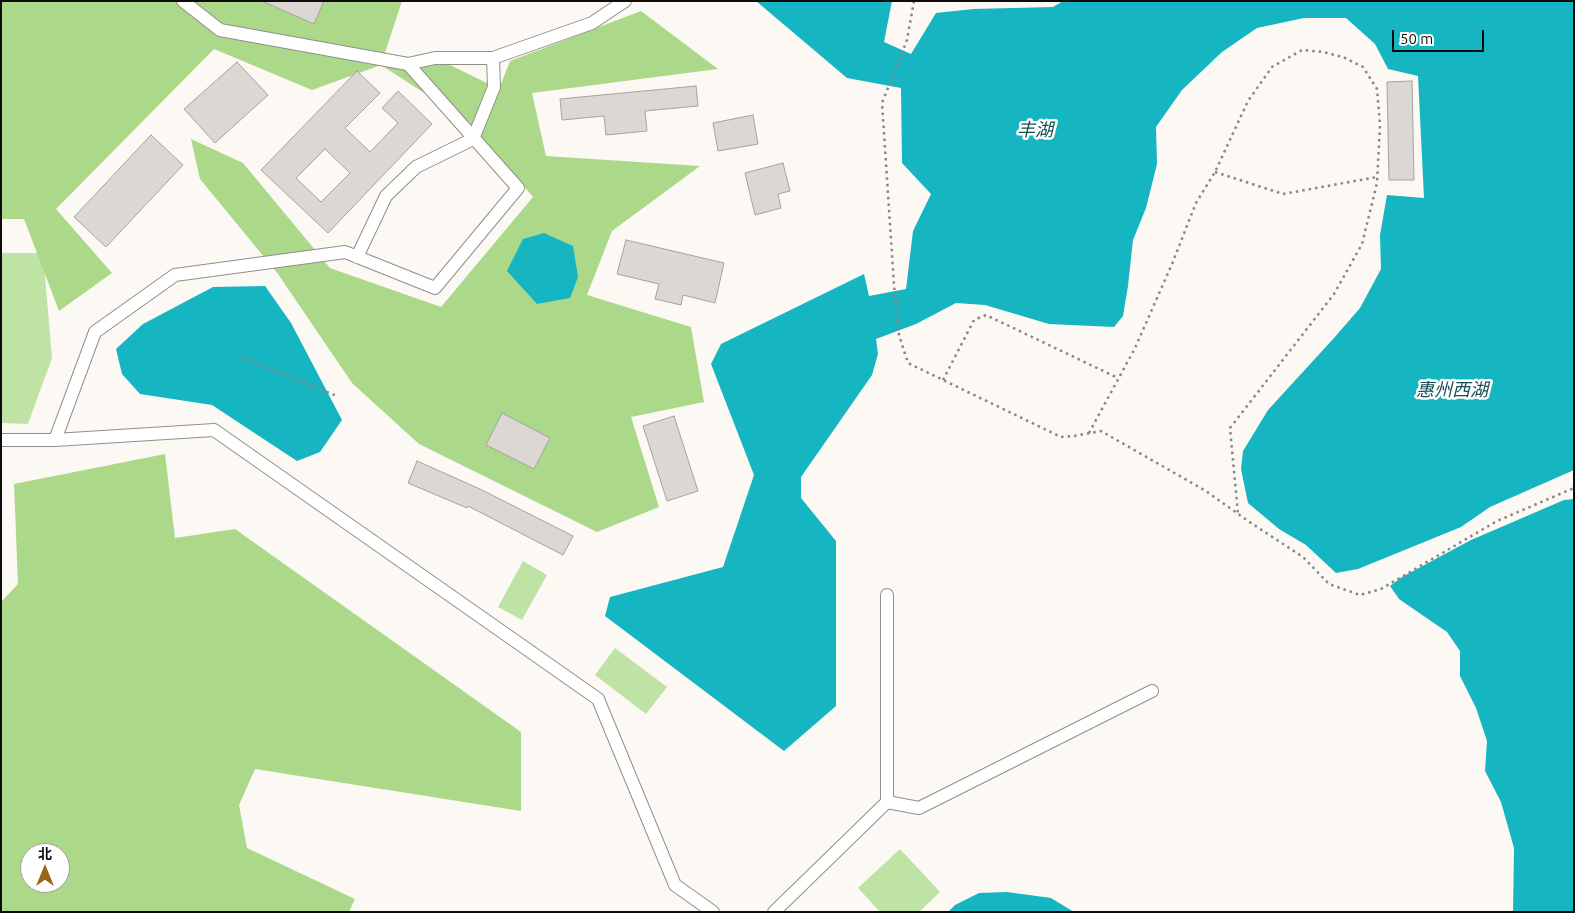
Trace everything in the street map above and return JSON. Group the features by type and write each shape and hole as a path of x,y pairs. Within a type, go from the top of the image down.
{"street":[{"path":"182,1 220,30 408,64 435,58 493,58 592,23 625,1"},
{"path":"357,257 386,196 416,167 473,139 494,87 493,58"},
{"path":"55,440 95,332 175,275 346,252 435,288 518,188 408,64"},
{"path":"1,440 55,440 214,430 598,699 675,885 713,912"},
{"path":"774,912 887,802 887,595"},
{"path":"887,802 919,808 1152,691"}],"path":[{"path":"914,1 907,40 882,103 894,285 900,335 908,363 1061,437 1101,431 1206,491 1303,557 1329,584 1360,595 1381,589 1497,521 1574,488"},
{"path":"1089,433 1143,332 1196,203 1215,172 1248,101 1272,67 1302,50 1323,52 1343,57 1363,67 1377,89 1380,125 1377,177 1362,244 1334,294 1230,428 1238,514"},
{"path":"1215,172 1283,194 1377,177"},
{"path":"943,380 974,320 986,315 1118,378"},
{"path":"242,358 337,396"}],"green space":[{"path":"1,1 402,1 381,65 312,90 214,49 56,209 112,273 59,311 24,219 1,219"},
{"path":"641,11 718,69 532,93 546,156 700,166 612,231 587,295 691,327 704,402 631,417 659,507 597,532 419,444 352,383 278,274 200,179 191,139 243,163 330,268 441,307 533,197 469,122 381,65 448,64 499,89 510,61"},
{"path":"1,253 43,253 52,358 28,424 1,423"},
{"path":"165,454 175,538 235,529 521,732 521,811 255,769 239,805 247,848 355,899 349,912 1,912 1,602 18,584 14,484"},
{"path":"523,561 547,575 522,620 498,607"},
{"path":"615,648 667,687 646,714 595,675"},
{"path":"900,849 940,892 919,912 880,912 858,888"}],"water":[{"name":"惠州西湖","path":"756,1 892,1 884,42 911,54 936,13 973,9 1053,7 1063,1 1574,1 1574,470 1490,507 1461,527 1358,569 1336,573 1306,545 1279,529 1248,503 1241,469 1243,451 1268,410 1360,308 1381,269 1380,235 1387,195 1424,198 1418,76 1388,69 1375,44 1346,18 1304,18 1257,28 1222,52 1182,90 1156,127 1157,164 1146,208 1133,240 1123,316 1114,327 1049,324 985,305 956,303 916,324 876,339 878,354 872,375 801,477 801,498 836,541 836,706 784,751 605,616 610,597 723,567 754,475 711,364 721,344 864,274 869,296 906,289 913,231 931,194 902,163 901,88 847,78"},
{"path":"544,233 573,246 578,277 570,298 537,304 507,271 523,239"},
{"path":"265,286 291,323 342,420 320,452 297,461 212,405 140,394 122,374 116,349 143,324 213,287"},
{"path":"1574,499 1574,912 1513,912 1514,848 1501,802 1485,771 1487,741 1476,708 1460,676 1460,651 1447,632 1399,599 1390,586 1402,577 1471,540 1564,500"},
{"path":"1007,892 1051,898 1074,912 948,912 955,905 979,893"}],"building":[{"path":"262,1 324,1 314,24"},
{"path":"237,62 268,95 215,143 184,109"},
{"path":"357,71 380,93 345,128 370,152 398,123 382,108 398,91 432,124 328,233 261,170","holes":["325,149 350,173 321,202 296,178"]},
{"path":"1412,81 1414,180 1389,180 1387,82"},
{"path":"696,86 698,106 645,111 647,131 606,135 604,116 562,120 560,99"},
{"path":"753,115 758,144 718,151 713,123"},
{"path":"151,135 183,165 106,247 74,217"},
{"path":"783,163 790,191 778,194 781,208 755,215 745,173"},
{"path":"626,240 724,263 715,303 683,295 681,305 655,299 659,284 617,274"},
{"path":"502,413 550,438 534,469 486,445"},
{"path":"674,416 698,491 667,501 643,426"},
{"path":"417,461 480,489 573,536 563,555 468,506 467,508 408,483"}],"water label":[{"name":"丰湖","path":"1035,130"}]}
